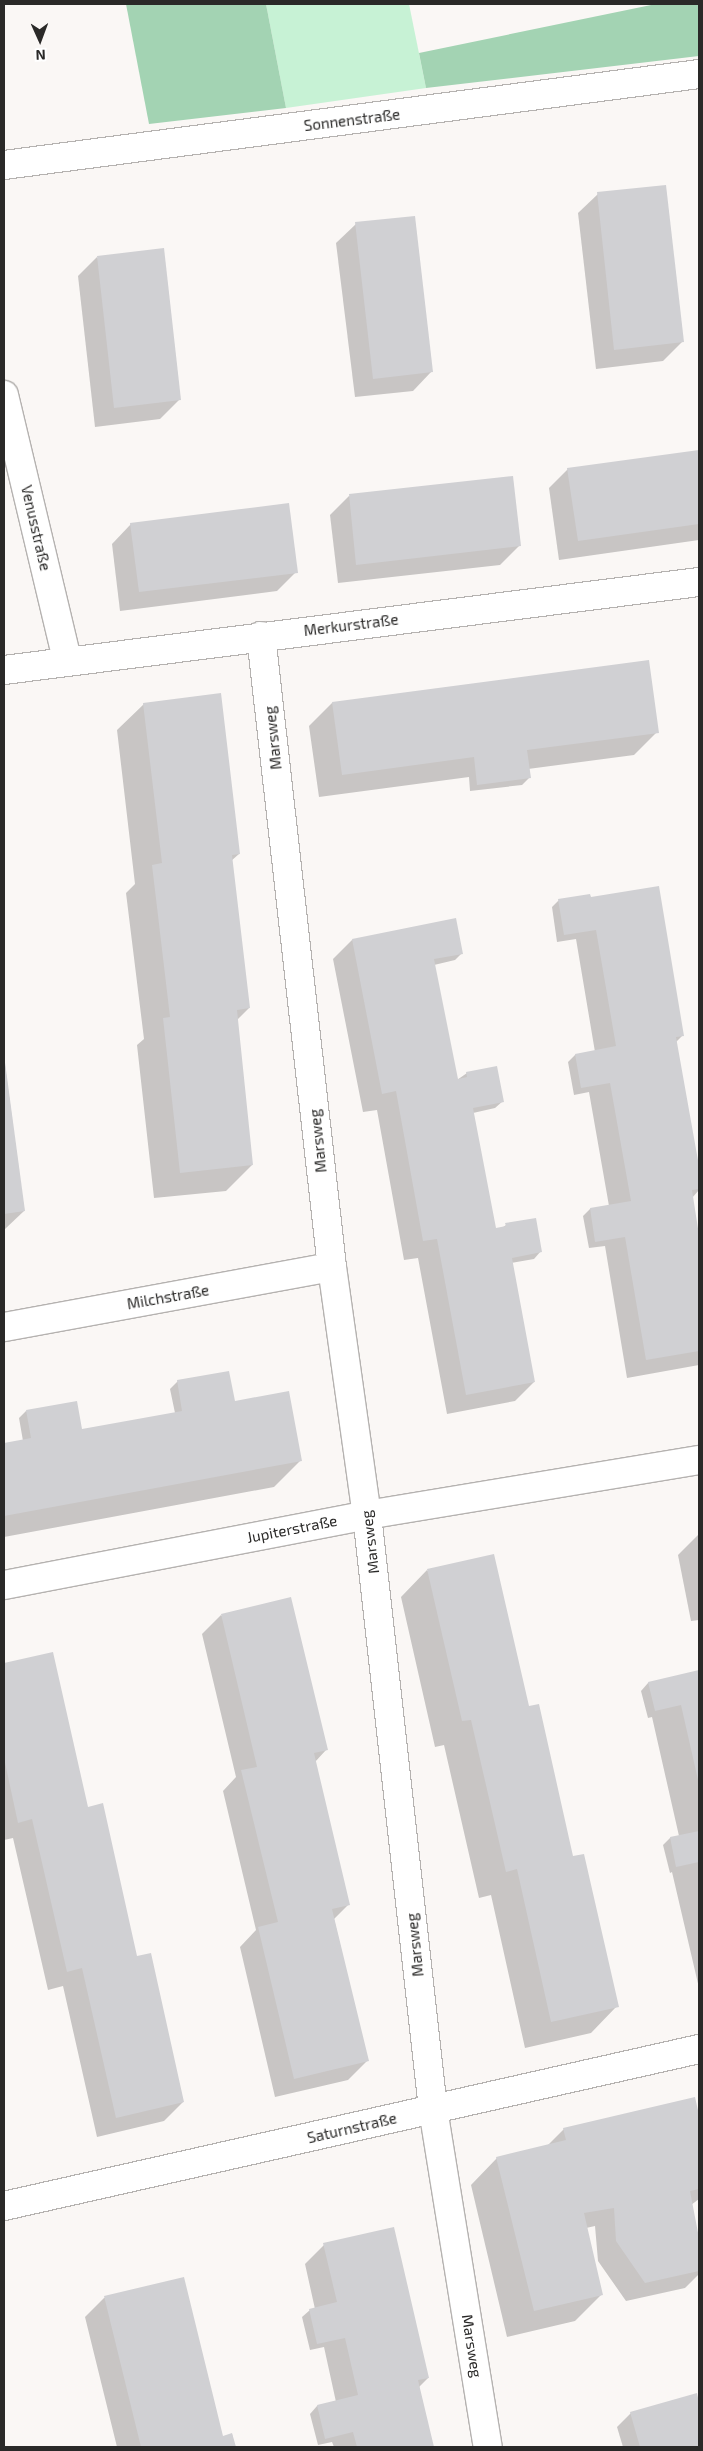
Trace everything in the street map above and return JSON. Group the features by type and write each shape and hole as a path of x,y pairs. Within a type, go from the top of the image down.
{"street":[{"name":"Sonnenstraße","path":"4,165 699,74"},
{"name":"Venusstraße","path":"4,396 67,660"},
{"name":"Merkurstraße","path":"4,670 67,660 699,582"},
{"name":"Marsweg","path":"262,636 332,1267 368,1515 434,2109 488,2447"},
{"name":"Milchstraße","path":"4,1327 332,1267"},
{"name":"Jupiterstraße","path":"4,1585 368,1515 699,1460"},
{"name":"Saturnstraße","path":"4,2206 699,2048"}],"green space":[{"path":"126,4 266,4 286,108 149,124"},
{"path":"266,4 409,4 426,88 286,108"},
{"path":"656,4 699,4 699,56 426,88 419,53"}],"building":[{"path":"666,185 684,342 614,350 597,192"},
{"path":"415,216 433,372 373,379 355,222"},
{"path":"164,248 181,400 114,408 97,256"},
{"path":"699,450 699,524 578,541 567,468"},
{"path":"513,476 521,546 356,565 349,494"},
{"path":"289,503 298,573 139,592 130,523"},
{"path":"649,660 659,733 527,750 531,778 477,785 474,757 342,775 332,702"},
{"path":"221,693 240,854 232,855 250,1008 237,1010 253,1165 180,1173 163,1018 170,1017 152,865 162,863 143,703"},
{"path":"659,886 684,1036 676,1037 699,1166 699,1189 692,1190 699,1235 699,1351 646,1360 625,1237 595,1242 590,1208 631,1201 610,1083 581,1088 575,1054 616,1046 596,930 564,935 558,899 590,894 591,897"},
{"path":"456,918 463,954 434,959 458,1079 467,1077 466,1072 497,1066 504,1102 473,1108 496,1228 506,1226 505,1223 536,1218 542,1252 512,1258 535,1382 466,1395 437,1239 423,1241 396,1091 382,1094 352,939"},
{"path":"4,1055 25,1211 4,1214"},
{"path":"229,1371 235,1401 289,1391 302,1461 4,1516 4,1443 31,1438 26,1410 77,1401 82,1429 182,1411 177,1380"},
{"path":"494,1554 529,1706 539,1704 573,1856 584,1854 619,2007 551,2022 517,1869 506,1872 471,1720 462,1721 427,1569"},
{"path":"291,1597 328,1750 314,1753 350,1905 332,1909 369,2061 294,2079 258,1927 278,1922 241,1770 257,1767 221,1614"},
{"path":"53,1652 88,1807 103,1803 137,1956 151,1953 184,2102 116,2118 82,1968 67,1972 32,1819 18,1823 4,1758 4,1663"},
{"path":"699,1670 698,1780 681,1705 655,1711 648,1682"},
{"path":"699,1831 699,1862 676,1867 670,1837"},
{"path":"695,2097 699,2115 699,2189 690,2191 699,2238 699,2271 645,2283 616,2241 614,2208 584,2213 603,2295 534,2311 496,2157 566,2140 563,2128"},
{"path":"394,2227 429,2378 418,2380 434,2447 357,2447 353,2432 325,2439 317,2405 358,2395 345,2338 317,2344 309,2309 337,2302 323,2243"},
{"path":"184,2277 223,2436 232,2433 236,2447 141,2447 104,2296"},
{"path":"697,2393 699,2403 699,2447 640,2447 630,2412"}]}
